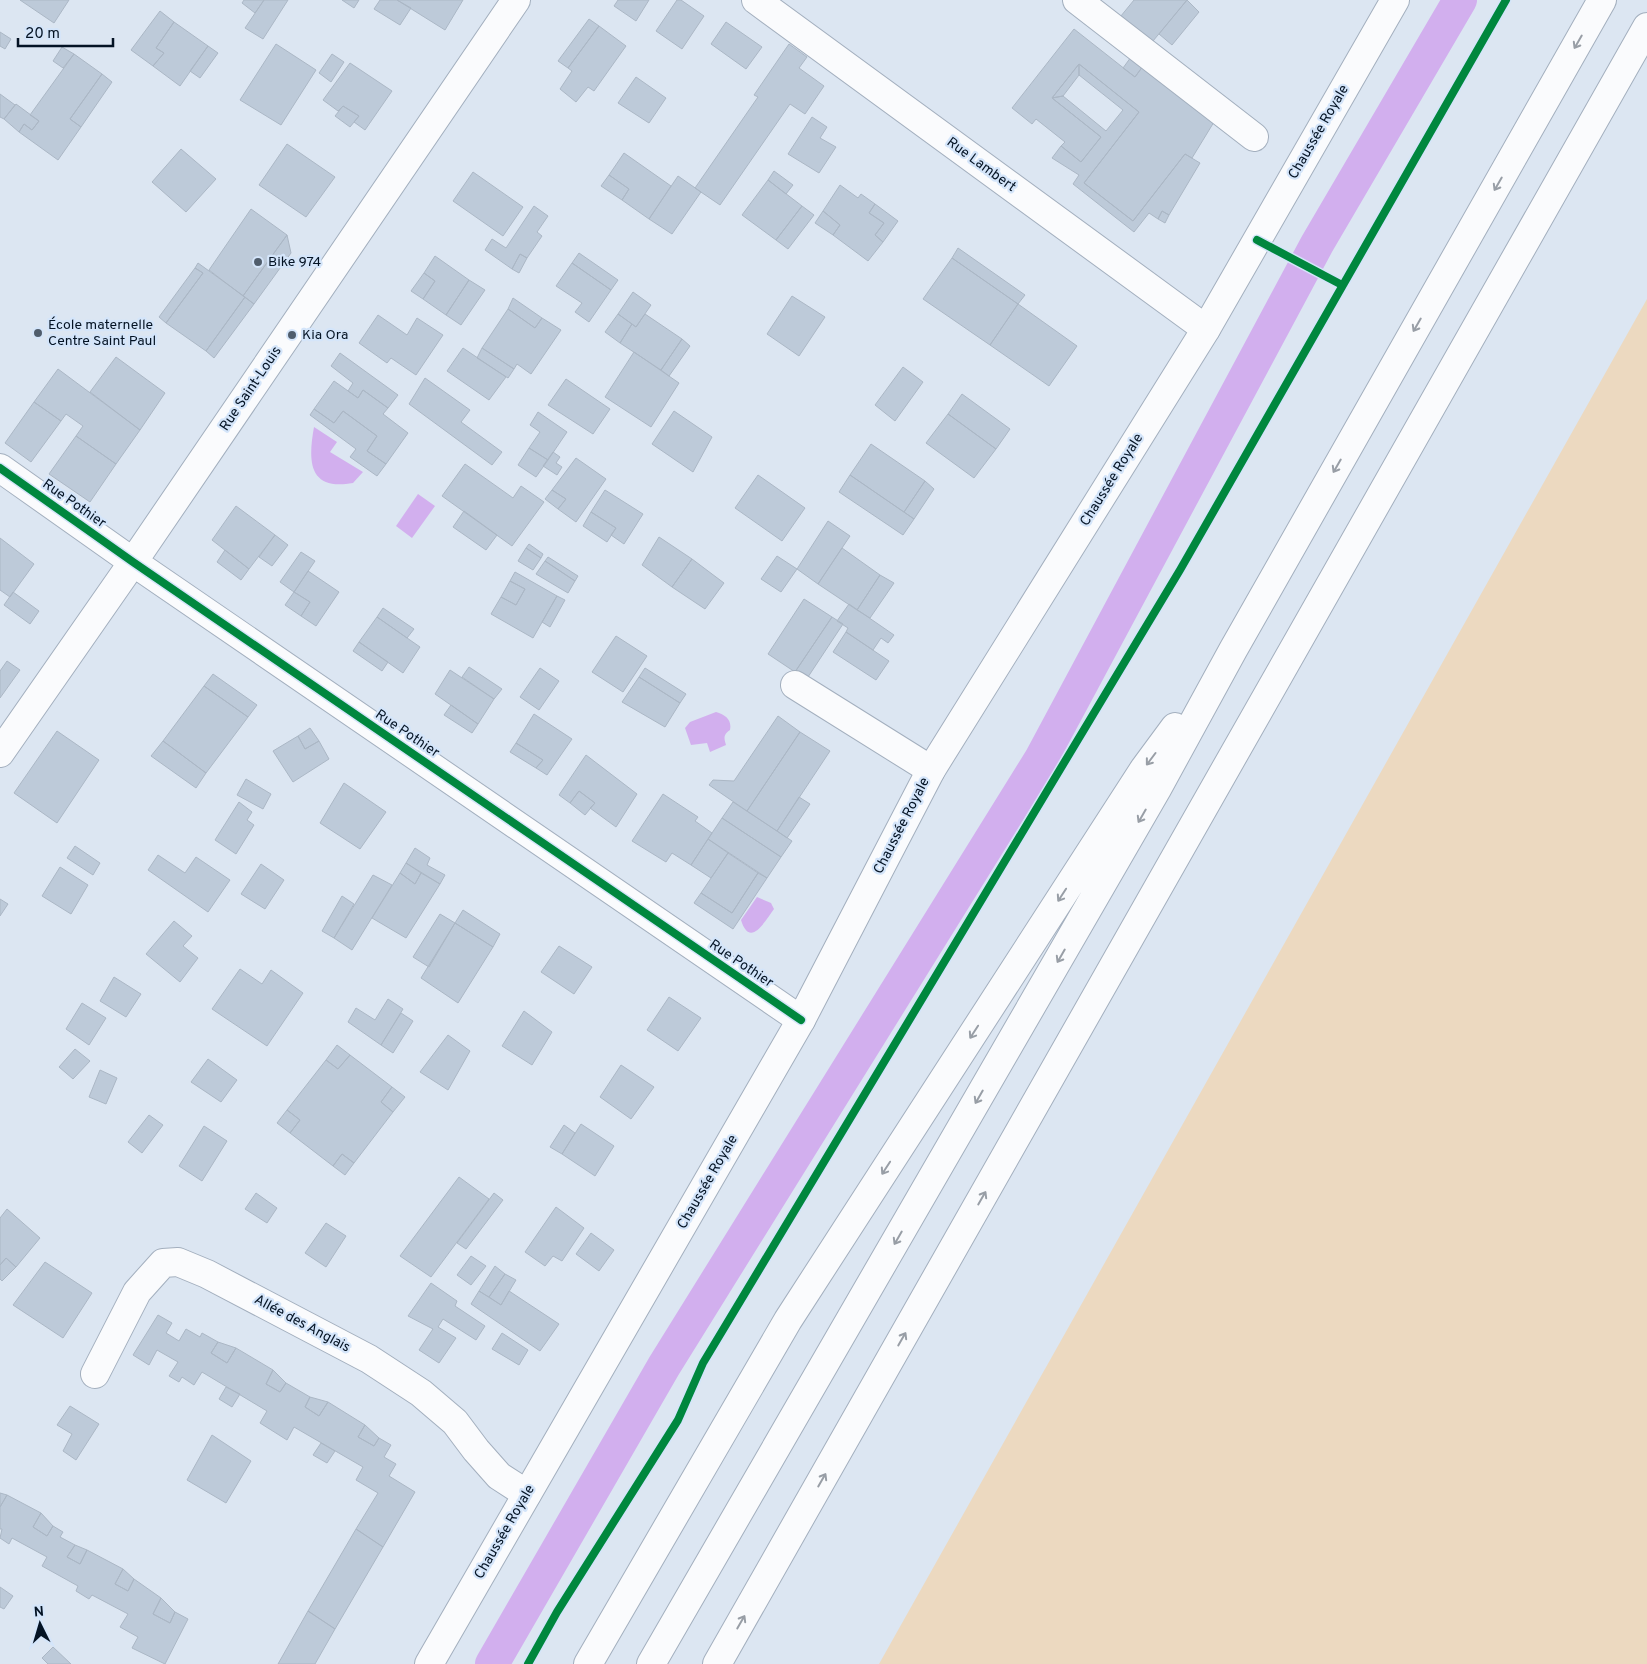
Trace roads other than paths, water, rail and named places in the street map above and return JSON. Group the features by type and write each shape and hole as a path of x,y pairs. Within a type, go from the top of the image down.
{"main road":[{"name":"Rue Saint-Louis","path":"0,753 133,562 516,0"},
{"name":"Rue Lambert","path":"756,0 1206,329"},
{"path":"1077,0 1254,137"},
{"name":"Chaussée Royale","path":"429,1664 801,1020 932,770 1206,329 1395,0"},
{"path":"651,1664 1147,806 1233,650 1602,0"},
{"path":"717,1664 1647,26"},
{"name":"Rue Pothier","path":"0,468 133,562 801,1020"},
{"path":"588,1664 788,1320 1144,769 1233,650"},
{"path":"795,685 932,770"},
{"name":"Allée des Anglais","path":"95,1374 138,1292 163,1263 178,1262 207,1274 369,1359 421,1393 455,1422 499,1476 527,1494"}],"waterway":[{"path":"492,1664 664,1366 1041,759 1317,244 1460,0"}],"place":[{"name":"Bike 974","path":"258,262"},
{"name":"École maternelle Centre Saint Paul","path":"38,333"},
{"name":"Kia Ora","path":"292,335"}]}
